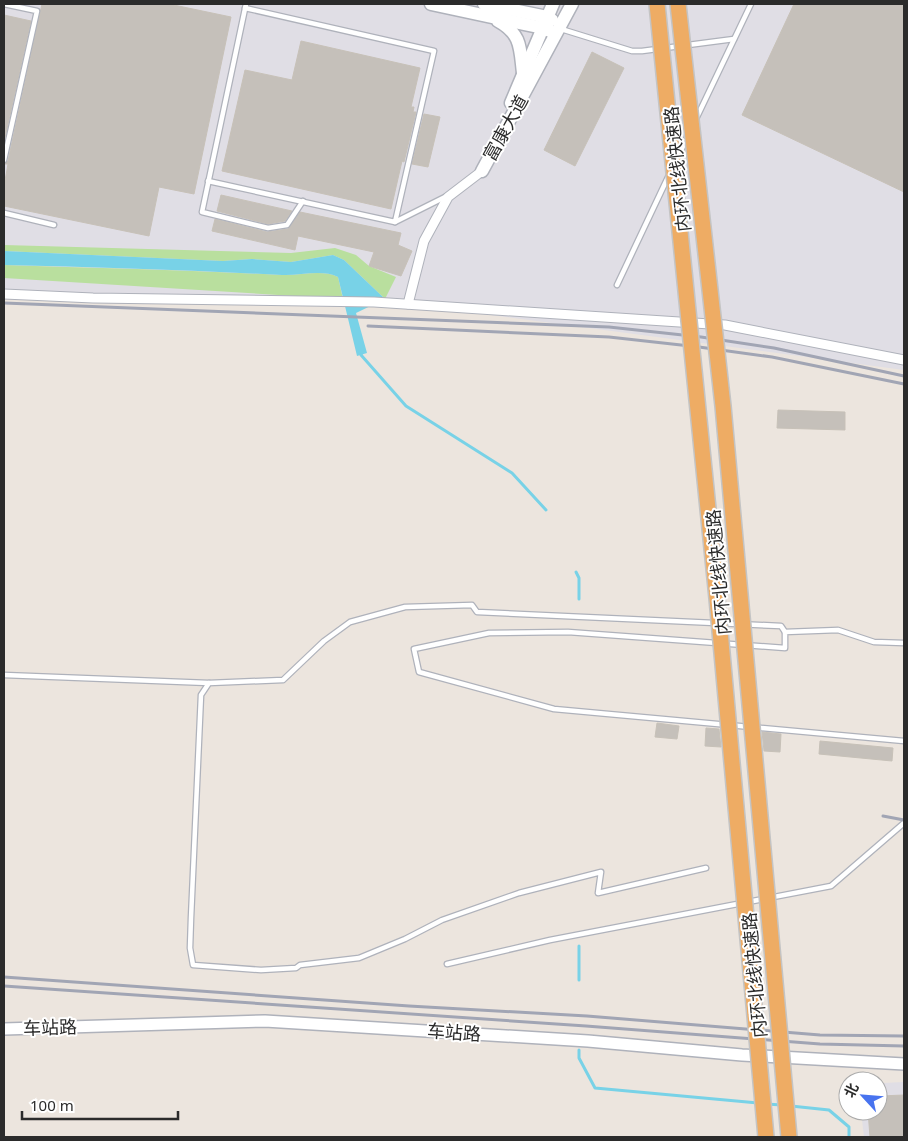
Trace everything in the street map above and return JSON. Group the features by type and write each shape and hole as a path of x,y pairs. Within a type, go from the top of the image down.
{"highway":[{"name":"内环北线快速路","path":"657,4 717,598 766,1137"},
{"name":"内环北线快速路","path":"678,4 723,406 789,1137"}],"main road":[{"path":"431,4 490,9 545,23 559,29"},
{"path":"490,9 515,4"},
{"name":"富康大道","path":"482,171 553,4"},
{"name":"富康大道","path":"482,171 572,4"},
{"path":"490,9 510,27 517,38 523,74"}],"street":[{"path":"408,304 424,242 448,197 482,171"},
{"path":"4,294 93,298 374,302 725,325 904,360"},
{"name":"车站路","path":"4,1030 265,1021 588,1041 742,1055 904,1064"}],"lane":[{"path":"4,4 36,11 4,160"},
{"path":"616,285 751,4"},
{"path":"303,201 287,224 268,228 202,212 246,6 434,51 395,222"},
{"path":"559,29 632,51 734,39"},
{"path":"208,181 395,222 454,192"},
{"path":"4,213 54,225"},
{"path":"4,675 209,683 284,680 324,641 350,622 405,607 472,606 477,612 781,626 785,632 785,648 568,632 489,633 414,649 419,672 554,709 904,741"},
{"path":"785,632 838,630 874,642 904,643"},
{"path":"209,683 201,695 199,722 190,948 193,965 261,970 296,968 300,965 359,958 405,940 442,920 519,893 601,872 598,893 706,868"},
{"path":"447,964 550,940 831,886 904,823"}],"shaded area":[{"path":"4,4 904,4 904,370 408,304 4,290"},
{"path":"904,1082 904,1137 864,1137 862,1121 888,1121 888,1083"}],"green space":[{"path":"4,245 291,253 335,248 356,255 369,266 396,277 385,299 344,260 333,255 291,262 252,259 223,261 4,251"},
{"path":"4,265 282,275 325,273 338,277 343,299 4,278"}],"water":[{"path":"4,251 223,261 252,259 291,262 333,255 344,260 385,299 356,313 367,353 357,356 338,277 332,275 325,273 282,275 4,265"}],"building":[{"path":"42,4 169,4 231,17 194,194 159,187 149,236 4,206 4,186 8,164 5,164 8,161"},
{"path":"794,4 904,4 904,192 742,115"},
{"path":"4,15 31,21 4,142"},
{"path":"301,41 420,68 411,107 414,107 413,112 416,112 391,209 222,171 245,70 292,80"},
{"path":"592,52 624,68 575,166 544,150"},
{"path":"424,114 440,117 428,167 412,164"},
{"path":"221,195 292,211 285,221 268,224 217,211"},
{"path":"300,212 401,233 398,245 412,251 401,276 369,266 374,252 298,236 295,250 212,231 215,219 267,232 288,229"},
{"path":"778,410 845,412 845,430 777,428"},
{"path":"657,723 679,726 677,739 655,737"},
{"path":"706,728 719,729 721,747 705,746"},
{"path":"762,732 781,734 780,752 764,751"},
{"path":"820,741 893,748 892,761 819,754"},
{"path":"904,1095 904,1137 870,1137 869,1121 888,1121 888,1096"}],"waterway":[{"path":"362,352 361,355 406,406 512,473 546,510"},
{"path":"576,572 579,578 579,599"},
{"path":"579,946 579,980"},
{"path":"579,1050 579,1058 595,1088 758,1103"},
{"path":"766,1104 782,1105"},
{"path":"791,1106 829,1110 849,1127 849,1137"}],"railway":[{"path":"4,303 609,327 701,337 774,348 904,376"},
{"path":"368,326 609,337 772,357 904,384"},
{"path":"883,816 904,820"},
{"path":"4,977 409,1006 587,1016 820,1035 904,1036"},
{"path":"4,986 820,1044 904,1046"}]}
